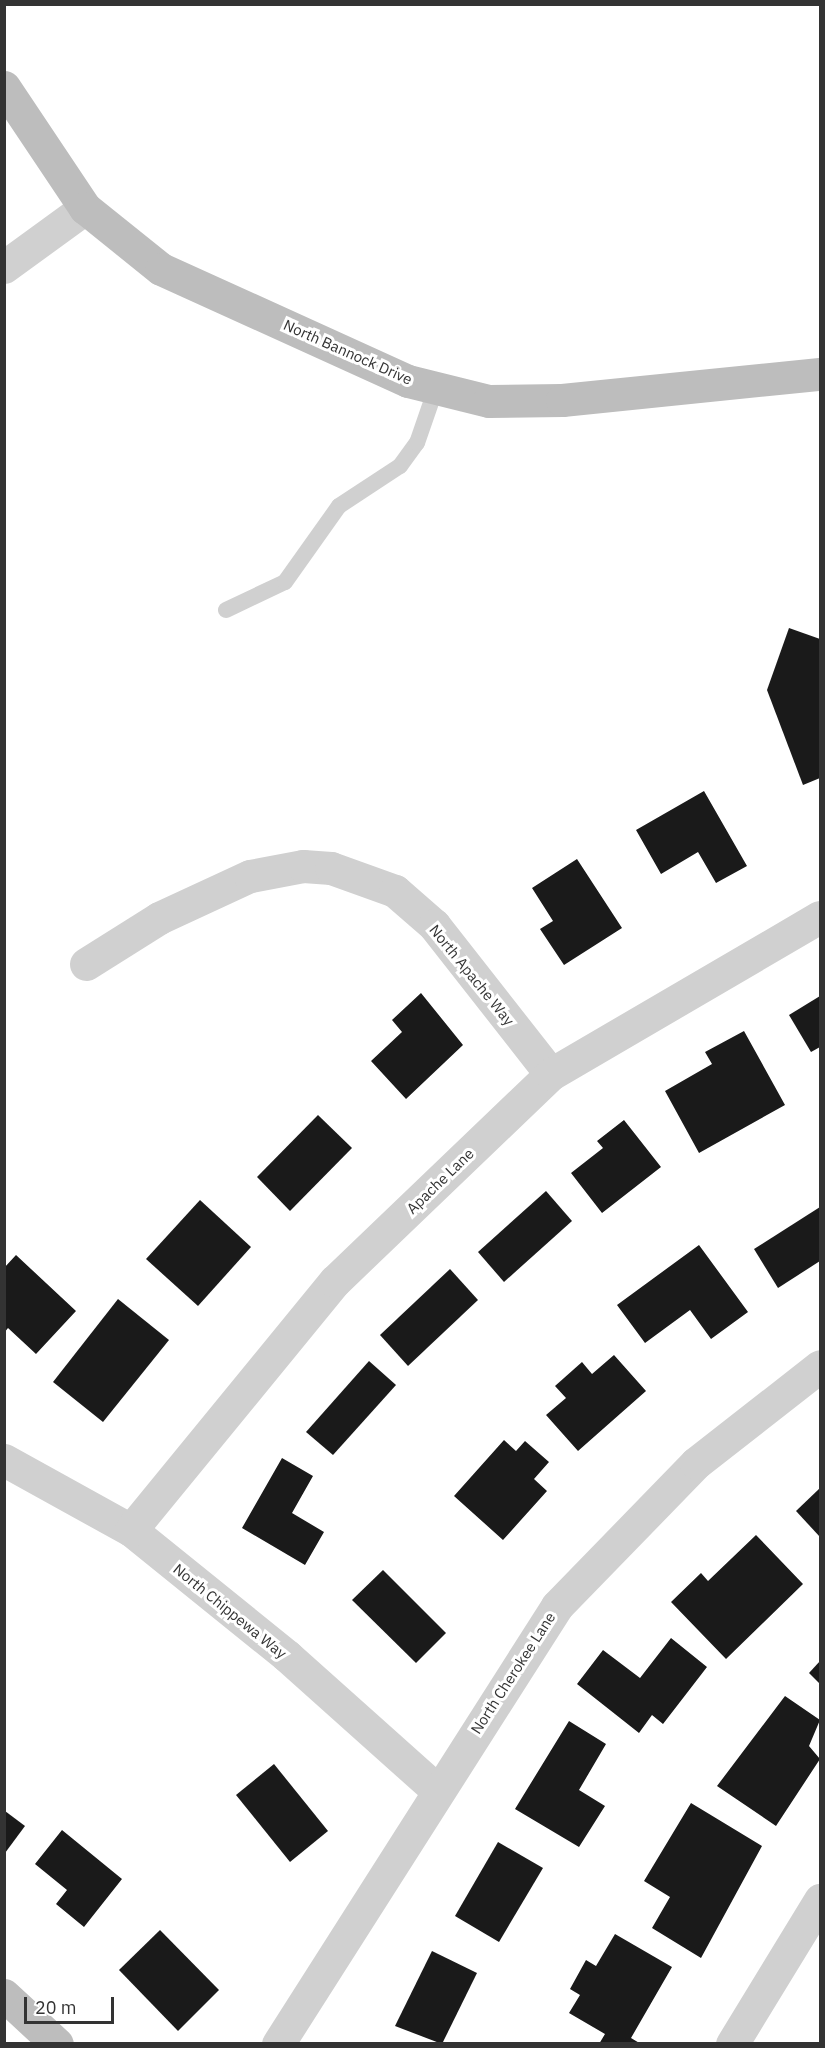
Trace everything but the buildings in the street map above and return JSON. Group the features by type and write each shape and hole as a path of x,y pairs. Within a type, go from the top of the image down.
{"street":[{"name":"North Bannock Drive","path":"4,87 85,208 161,269 408,381 489,401 562,400 820,375"},
{"path":"4,267 85,208"},
{"name":"North Apache Way","path":"86,964 159,918 250,876 303,866 331,868 395,891 434,925 551,1074"},
{"name":"Apache Lane","path":"131,1530 335,1281 551,1074 820,917"},
{"name":"North Cherokee Lane","path":"278,2043 436,1789 557,1606 621,1534 696,1463 820,1366"},
{"name":"North Chippewa Way","path":"4,1460 131,1530 286,1656 436,1789"},
{"path":"732,2043 820,1900"},
{"path":"4,1995 57,2043"}],"lane":[{"path":"226,610 285,582 339,506 400,466 417,443 436,388"}]}
